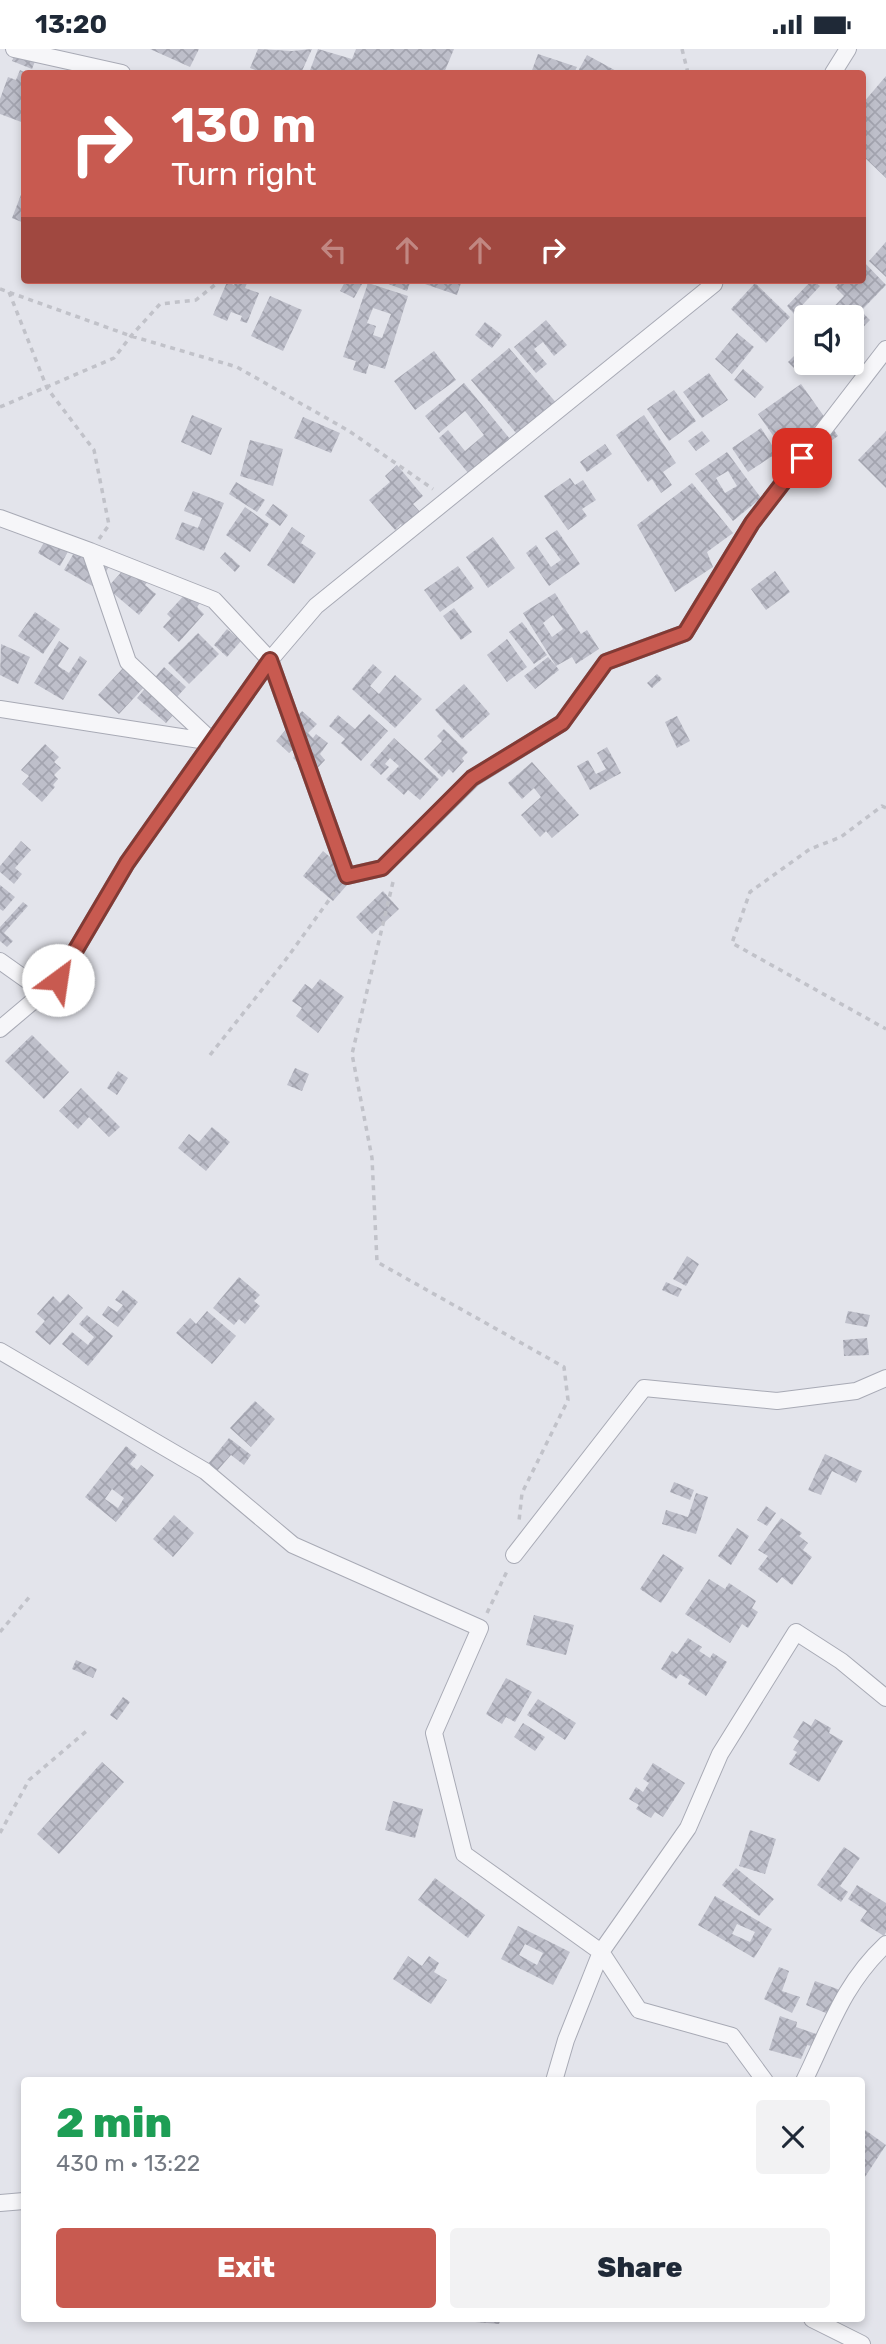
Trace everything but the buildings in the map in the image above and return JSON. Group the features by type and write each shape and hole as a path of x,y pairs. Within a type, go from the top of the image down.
{"street":[{"path":"14,49 108,70"},
{"path":"835,70 848,49"},
{"path":"0,1029 58,980 127,863 270,660 316,606 707,284"},
{"path":"0,519 214,600 270,660 347,876 382,868 472,778 562,723 606,662 685,633 752,523 886,349"},
{"path":"90,551 128,662 213,742"},
{"path":"0,709 213,742"},
{"path":"0,961 45,993"},
{"path":"0,1351 205,1471 293,1545 480,1627 434,1733 464,1854 601,1952 639,2010 732,2036 762,2077"},
{"path":"514,1555 644,1388 777,1401 856,1391 886,1378"},
{"path":"555,2077 566,2040 601,1952 688,1828 720,1754 796,1632 841,1661 886,1698"},
{"path":"806,2077 845,1993 860,1971 886,1944"},
{"path":"0,2203 21,2201"},
{"path":"818,2322 862,2344"}],"path":[{"path":"682,49 687,70"},
{"path":"0,407 114,358 160,304 197,300 216,284"},
{"path":"0,289 131,336 237,367 349,431 448,499"},
{"path":"9,292 47,388 94,450 109,525 90,551"},
{"path":"886,807 882,806 841,837 810,849 750,892 732,943 886,1029"},
{"path":"210,1055 284,962 347,876"},
{"path":"394,878 352,1054 372,1158 377,1262 564,1367 568,1400 522,1493 514,1555 480,1627"},
{"path":"0,1632 31,1595"},
{"path":"0,1833 29,1780 89,1729"}],"route":[{"path":"58,980 127,863 270,660 347,876 382,868 472,778 562,723 606,662 685,633 752,523 802,458"}]}
